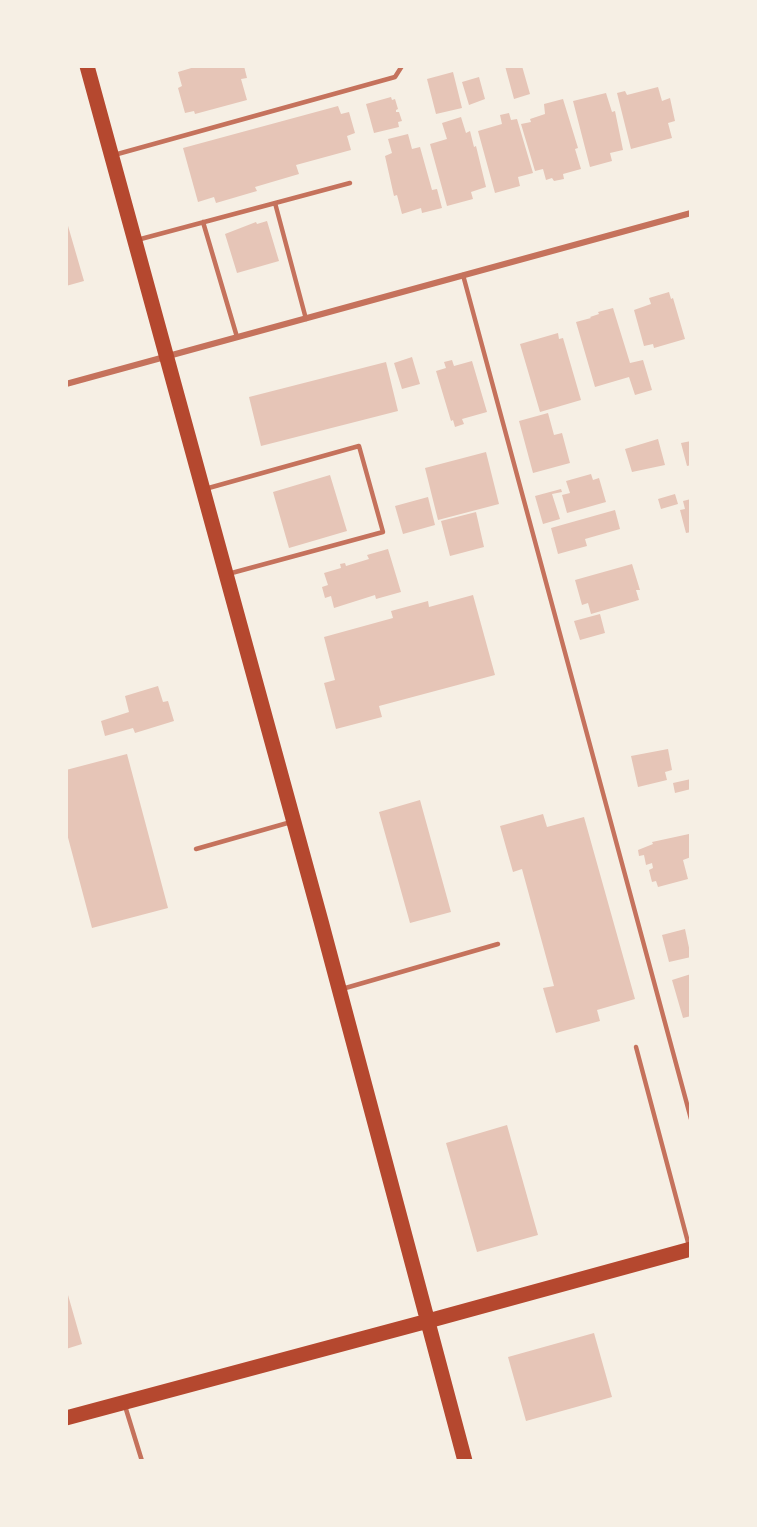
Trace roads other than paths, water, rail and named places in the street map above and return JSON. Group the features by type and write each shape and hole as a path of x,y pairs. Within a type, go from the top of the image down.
{"main road":[{"path":"87,66 294,822 465,1461"},
{"path":"66,1418 428,1322 691,1249"}],"street":[{"path":"66,384 691,213"}],"lane":[{"path":"111,155 395,77 402,66"},
{"path":"134,241 350,183"},
{"path":"275,203 306,319"},
{"path":"203,222 237,338"},
{"path":"464,275 691,1119"},
{"path":"202,489 359,446 383,532 225,575"},
{"path":"196,849 294,822"},
{"path":"339,990 498,944"},
{"path":"636,1047 691,1249"},
{"path":"123,1402 142,1461"}]}
